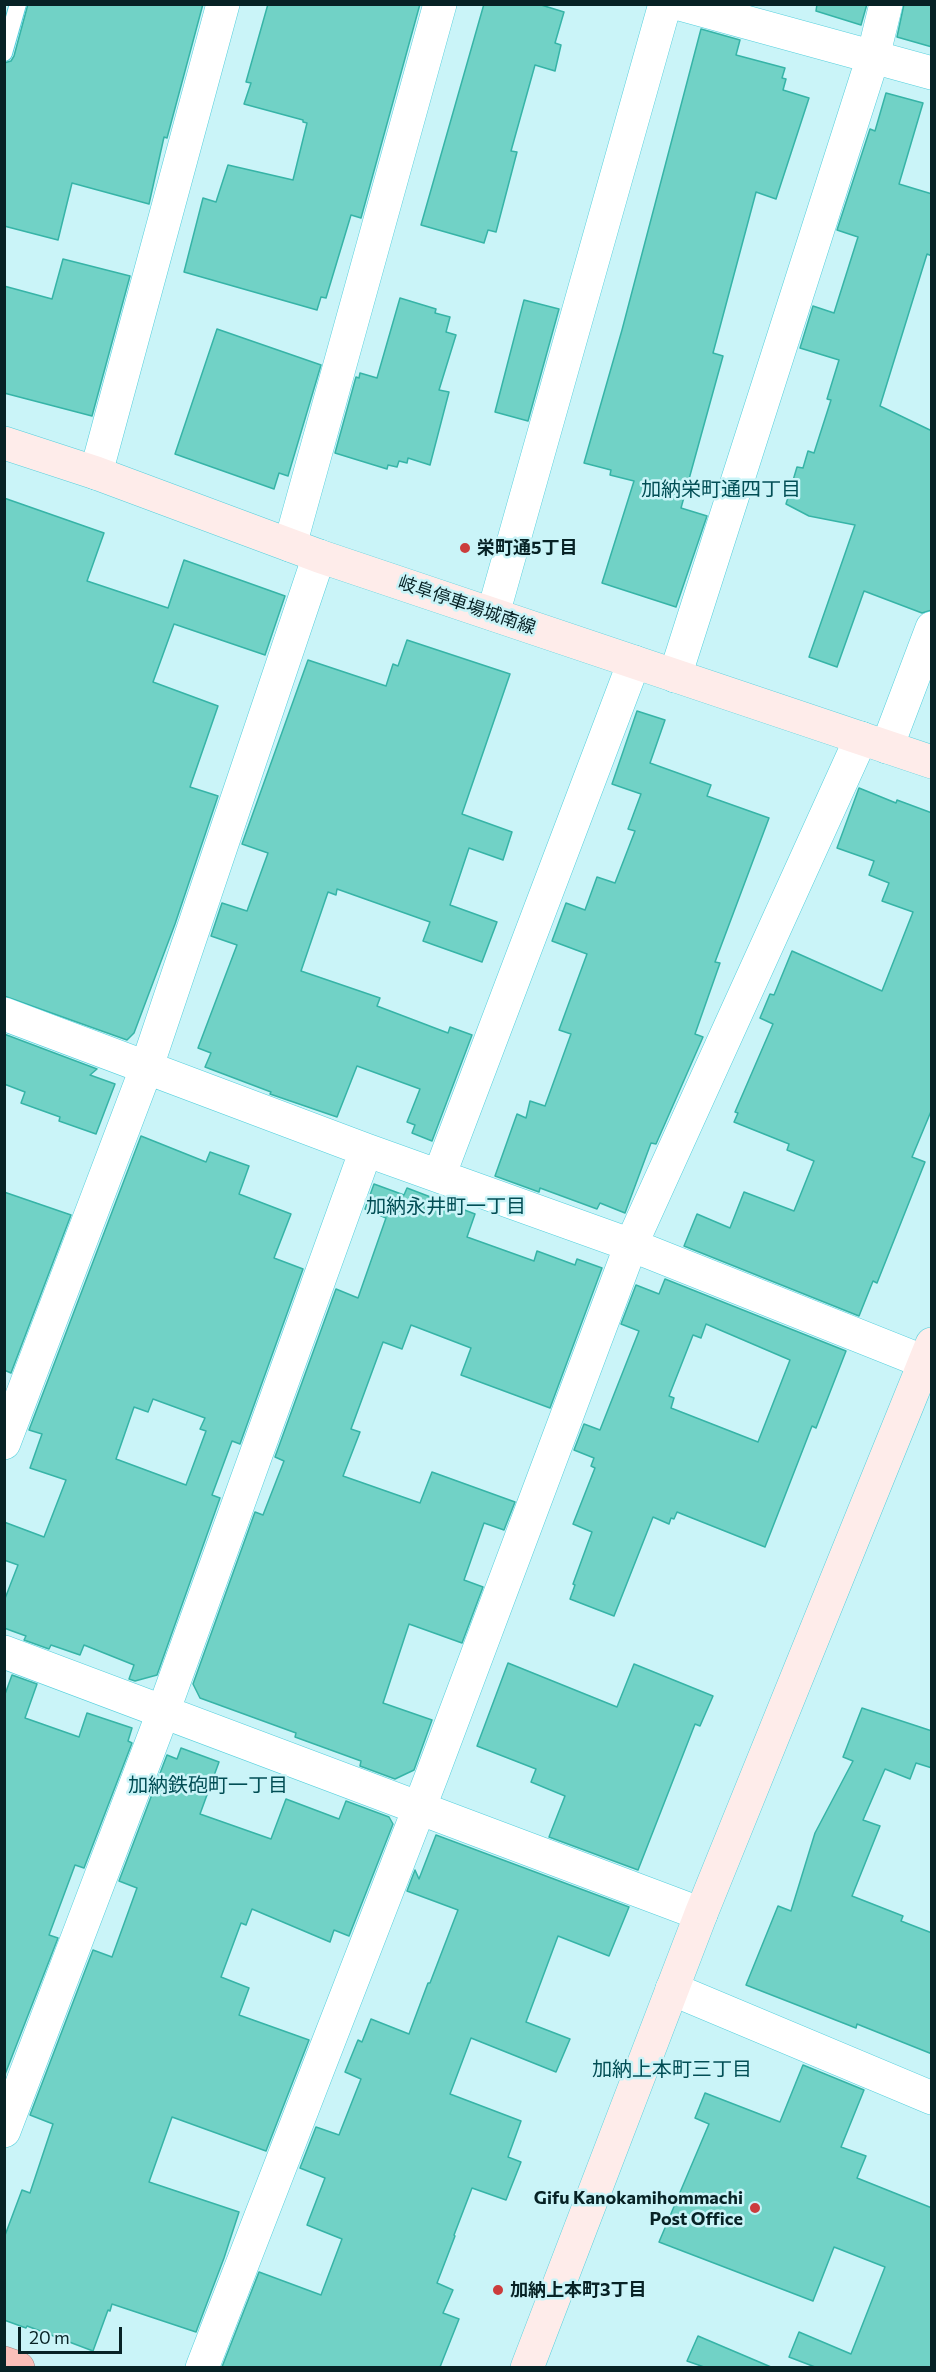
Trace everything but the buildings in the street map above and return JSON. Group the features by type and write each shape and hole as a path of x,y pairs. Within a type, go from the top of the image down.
{"highway":[{"path":"4,2363 18,2367"}],"street":[{"path":"96,473 223,4"},
{"path":"4,1443 146,1069 304,550 440,4"},
{"path":"493,614 665,4"},
{"path":"680,4 932,73"},
{"path":"675,676 873,57 886,4"},
{"name":"岐阜停車場城南線","path":"4,442 96,473 304,550 932,762"},
{"path":"202,2367 419,1808 632,1245 874,743 932,628"},
{"path":"439,1176 634,662"},
{"path":"4,1014 146,1069 632,1245 929,1357 701,1914 527,2367"},
{"path":"4,2131 163,1712 366,1150"},
{"path":"4,1652 701,1914"},
{"path":"672,1989 932,2098"}],"lane":[{"path":"4,53 18,4"}],"place":[{"name":"栄町通5丁目","path":"465,548"},
{"name":"Gifu Kanokamihommachi Post Office","path":"755,2208"},
{"name":"加納上本町3丁目","path":"498,2290"}],"district":[{"name":"加納栄町通四丁目","path":"721,489"},
{"name":"加納永井町一丁目","path":"446,1206"},
{"name":"加納鉄砲町一丁目","path":"208,1785"},
{"name":"加納上本町三丁目","path":"672,2069"}]}
